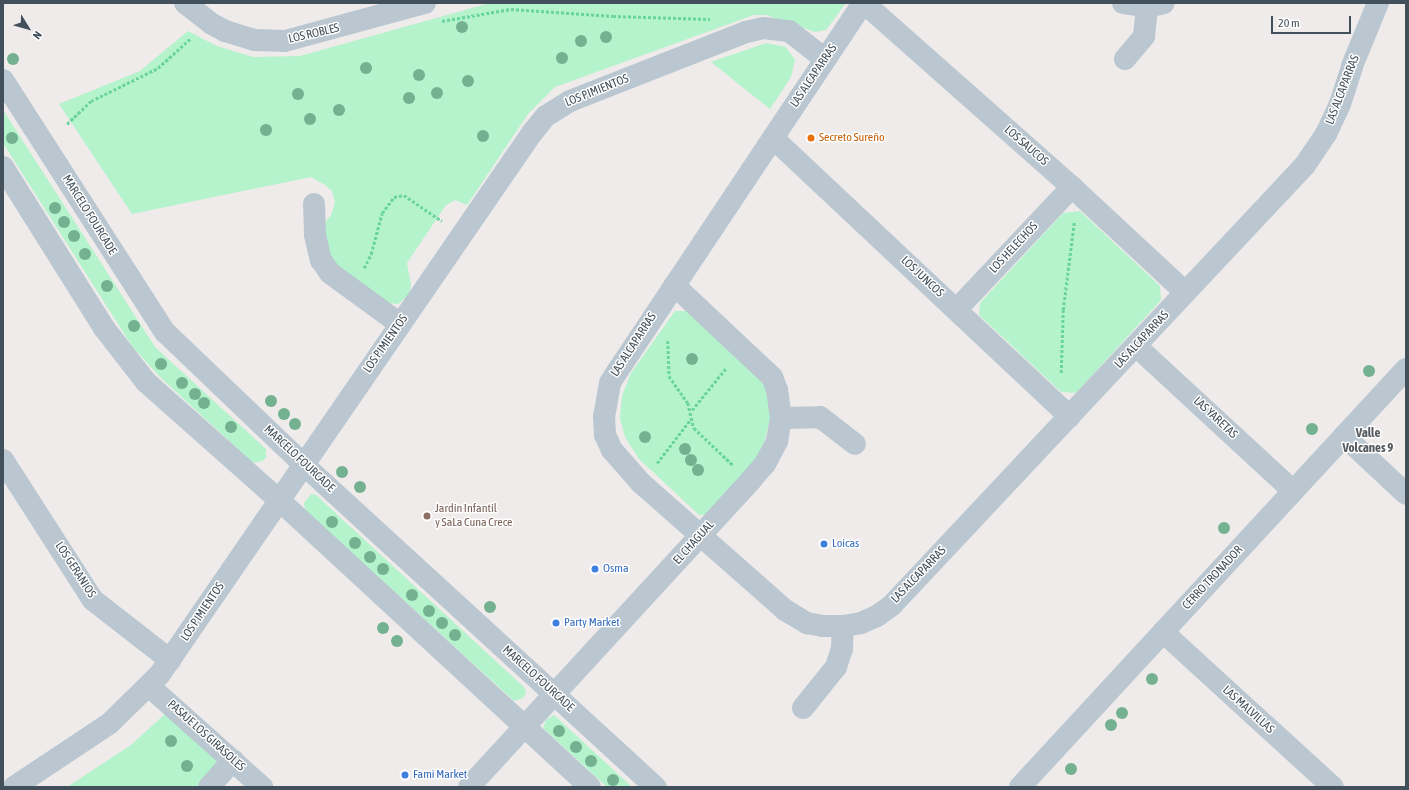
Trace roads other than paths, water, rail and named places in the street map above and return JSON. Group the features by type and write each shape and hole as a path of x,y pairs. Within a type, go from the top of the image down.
{"street":[{"name":"LOS ROBLES","path":"192,9 212,24 241,36 286,41 386,8 426,3"},
{"name":"LAS ALCAPARRAS","path":"864,3 824,59 618,370 607,396 604,416 606,435 612,450 641,483 795,618 823,626 843,626 877,616 892,605 1070,417 1309,159 1326,134 1340,104 1352,66 1378,3"},
{"name":"LOS SAUCOS","path":"864,3 1072,187 1185,292"},
{"path":"1123,3 1156,5 1144,36 1125,59"},
{"name":"LOS PIMIENTOS","path":"14,787 109,724 149,686 170,660 532,133 546,116 570,101 746,32 763,28 789,31 824,59"},
{"name":"MARCELO FOURCADE","path":"3,80 165,332 304,465 656,787"},
{"name":"LOS JUNCOS","path":"773,138 957,309 1070,417"},
{"path":"3,167 104,328 146,382 279,500 590,787"},
{"name":"LOS HELECHOS","path":"957,309 1072,187"},
{"path":"314,204 315,235 321,260 330,273 400,324"},
{"name":"EL CHAGUAL","path":"468,787 751,480 772,453 777,441 781,418 777,390 772,377 743,348 674,285"},
{"name":"LAS YARETAS","path":"1136,346 1293,491"},
{"name":"CERRO TRONADOR","path":"1020,787 1406,369"},
{"path":"781,418 820,417 855,444"},
{"path":"1344,436 1406,494"},
{"name":"LOS GERANIOS","path":"3,460 93,600 170,660"},
{"path":"803,708 836,667 842,649 843,626"},
{"name":"LAS MALVILLAS","path":"1163,632 1333,787"},
{"name":"PASAJE LOS GIRASOLES","path":"149,686 234,760 262,787"},
{"path":"209,787 234,760"}],"place":[{"name":"Secreto Sureño","path":"811,138"},
{"name":"Jardín Infantil y SaLa Cuna Crece","path":"427,516"},
{"name":"Loicas","path":"824,544"},
{"name":"Osma","path":"595,569"},
{"name":"Party Market","path":"556,623"},
{"name":"Fami Market","path":"405,775"}],"district":[{"name":"Valle Volcanes 9","path":"1368,442"}]}
